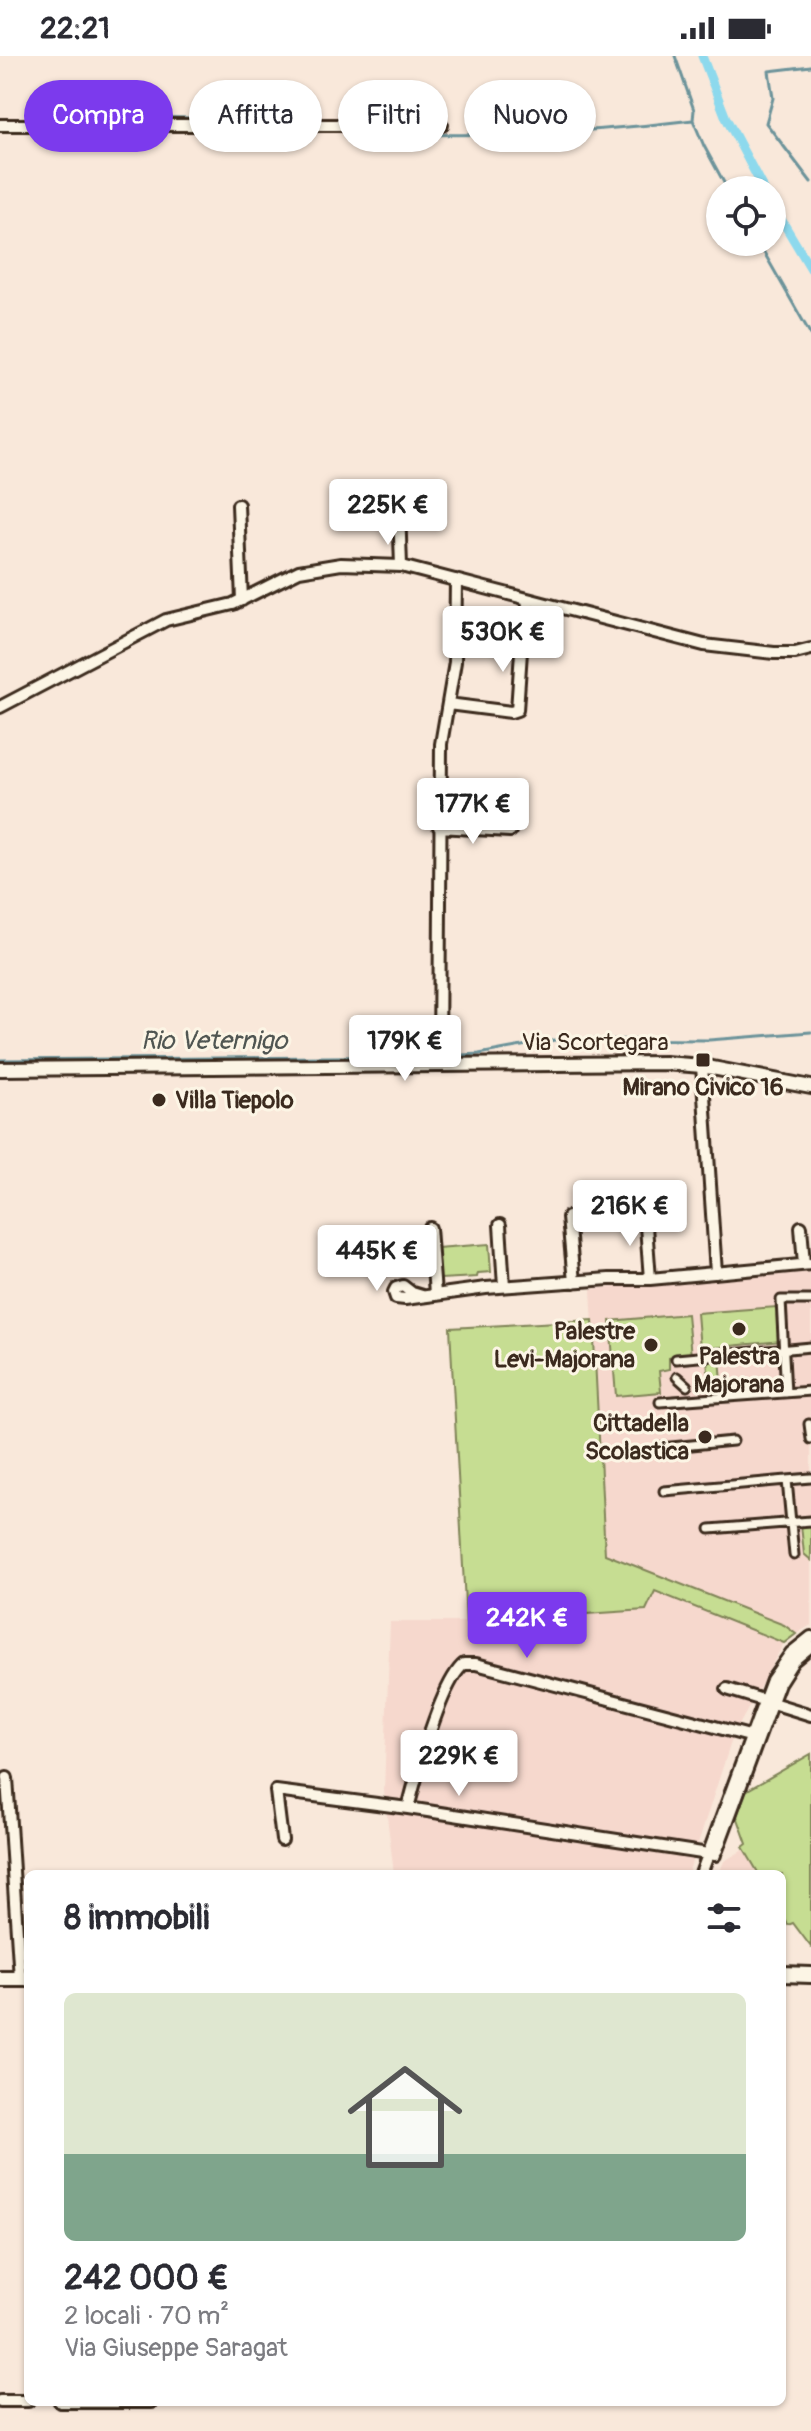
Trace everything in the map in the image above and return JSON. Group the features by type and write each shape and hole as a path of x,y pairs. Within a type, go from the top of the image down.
{"main road":[{"path":"786,1975 811,1975"},
{"path":"0,1979 24,1979"}],"street":[{"path":"0,125 338,125"},
{"path":"238,505 242,600"},
{"path":"399,508 401,566"},
{"path":"0,707 166,620 242,600 299,571 341,564 401,566 704,645 774,653 811,649"},
{"path":"439,1065 437,999 441,744 455,662 456,580"},
{"path":"448,704 511,712 517,710 521,652 529,613 527,599"},
{"path":"439,827 510,831"},
{"name":"Via Scortegara","path":"0,1069 638,1063 702,1066 811,1087"},
{"name":"Via Scortegara","path":"702,1066 716,1273"},
{"path":"645,1213 650,1279"},
{"path":"568,1217 574,1282"},
{"path":"500,1225 504,1286"},
{"path":"422,1296 504,1286 650,1279 807,1264 801,1227"},
{"path":"430,1228 435,1294"},
{"path":"786,1393 781,1300 811,1300"},
{"path":"676,1359 811,1347"},
{"path":"677,1377 687,1386"},
{"path":"660,1402 811,1391"},
{"path":"809,1424 811,1437"},
{"path":"661,1448 733,1441"},
{"path":"664,1491 811,1478"},
{"path":"787,1480 794,1555"},
{"path":"710,1529 811,1521"},
{"path":"709,1870 780,1665 811,1637"},
{"path":"766,1701 786,1671 811,1646"},
{"path":"408,1808 439,1713 456,1672 464,1664 480,1665 753,1738"},
{"path":"727,1689 811,1715"},
{"path":"7,1778 24,1979"},
{"path":"282,1840 276,1791 712,1854"},
{"path":"703,1870 712,1854"},
{"path":"0,2401 24,2401"}],"shaded area":[{"name":"Cittadella Scolastica","path":"811,1272 811,1625 796,1634 784,1625 605,1554 591,1289"},
{"path":"655,1591 784,1643 733,1736 689,1870 394,1870 384,1791 390,1622 466,1622 646,1610"},
{"path":"745,1849 757,1870 721,1870 724,1861"}],"green space":[{"path":"489,1244 491,1272 478,1273 477,1277 440,1279 437,1248"},
{"name":"Palestra Majorana","path":"777,1307 781,1341 700,1349 697,1313"},
{"name":"Palestre Levi-Majorana","path":"687,1314 691,1356 669,1358 669,1369 659,1371 661,1392 616,1396 610,1321"},
{"path":"593,1320 605,1554 784,1625 796,1634 784,1643 655,1591 646,1610 466,1622 450,1328"},
{"path":"720,1357 723,1395 710,1396 707,1359"},
{"path":"811,1524 811,1560 804,1554 801,1525"},
{"path":"811,1754 811,1947 793,1923 788,1925 786,1921 786,1870 757,1870 743,1847 747,1844 737,1816 746,1791"}],"waterway":[{"path":"675,56 694,110 693,120 720,176"},
{"path":"702,56 726,118 757,176"},
{"path":"811,66 769,71 773,98 766,123 811,182"},
{"path":"0,120 80,116 189,118"},
{"path":"448,135 609,129 693,120"},
{"path":"786,227 811,269"},
{"path":"766,256 811,335"},
{"name":"Rio Veternigo","path":"444,1056 479,1054 560,1039 709,1040 811,1032"},
{"name":"Rio Veternigo","path":"0,1060 436,1056"}],"place":[{"name":"Mirano Civico 16","path":"703,1060"},
{"name":"Villa Tiepolo","path":"159,1100"},
{"name":"Palestra Majorana","path":"739,1329"},
{"name":"Palestre Levi-Majorana","path":"651,1345"},
{"name":"Cittadella Scolastica","path":"705,1437"}]}
